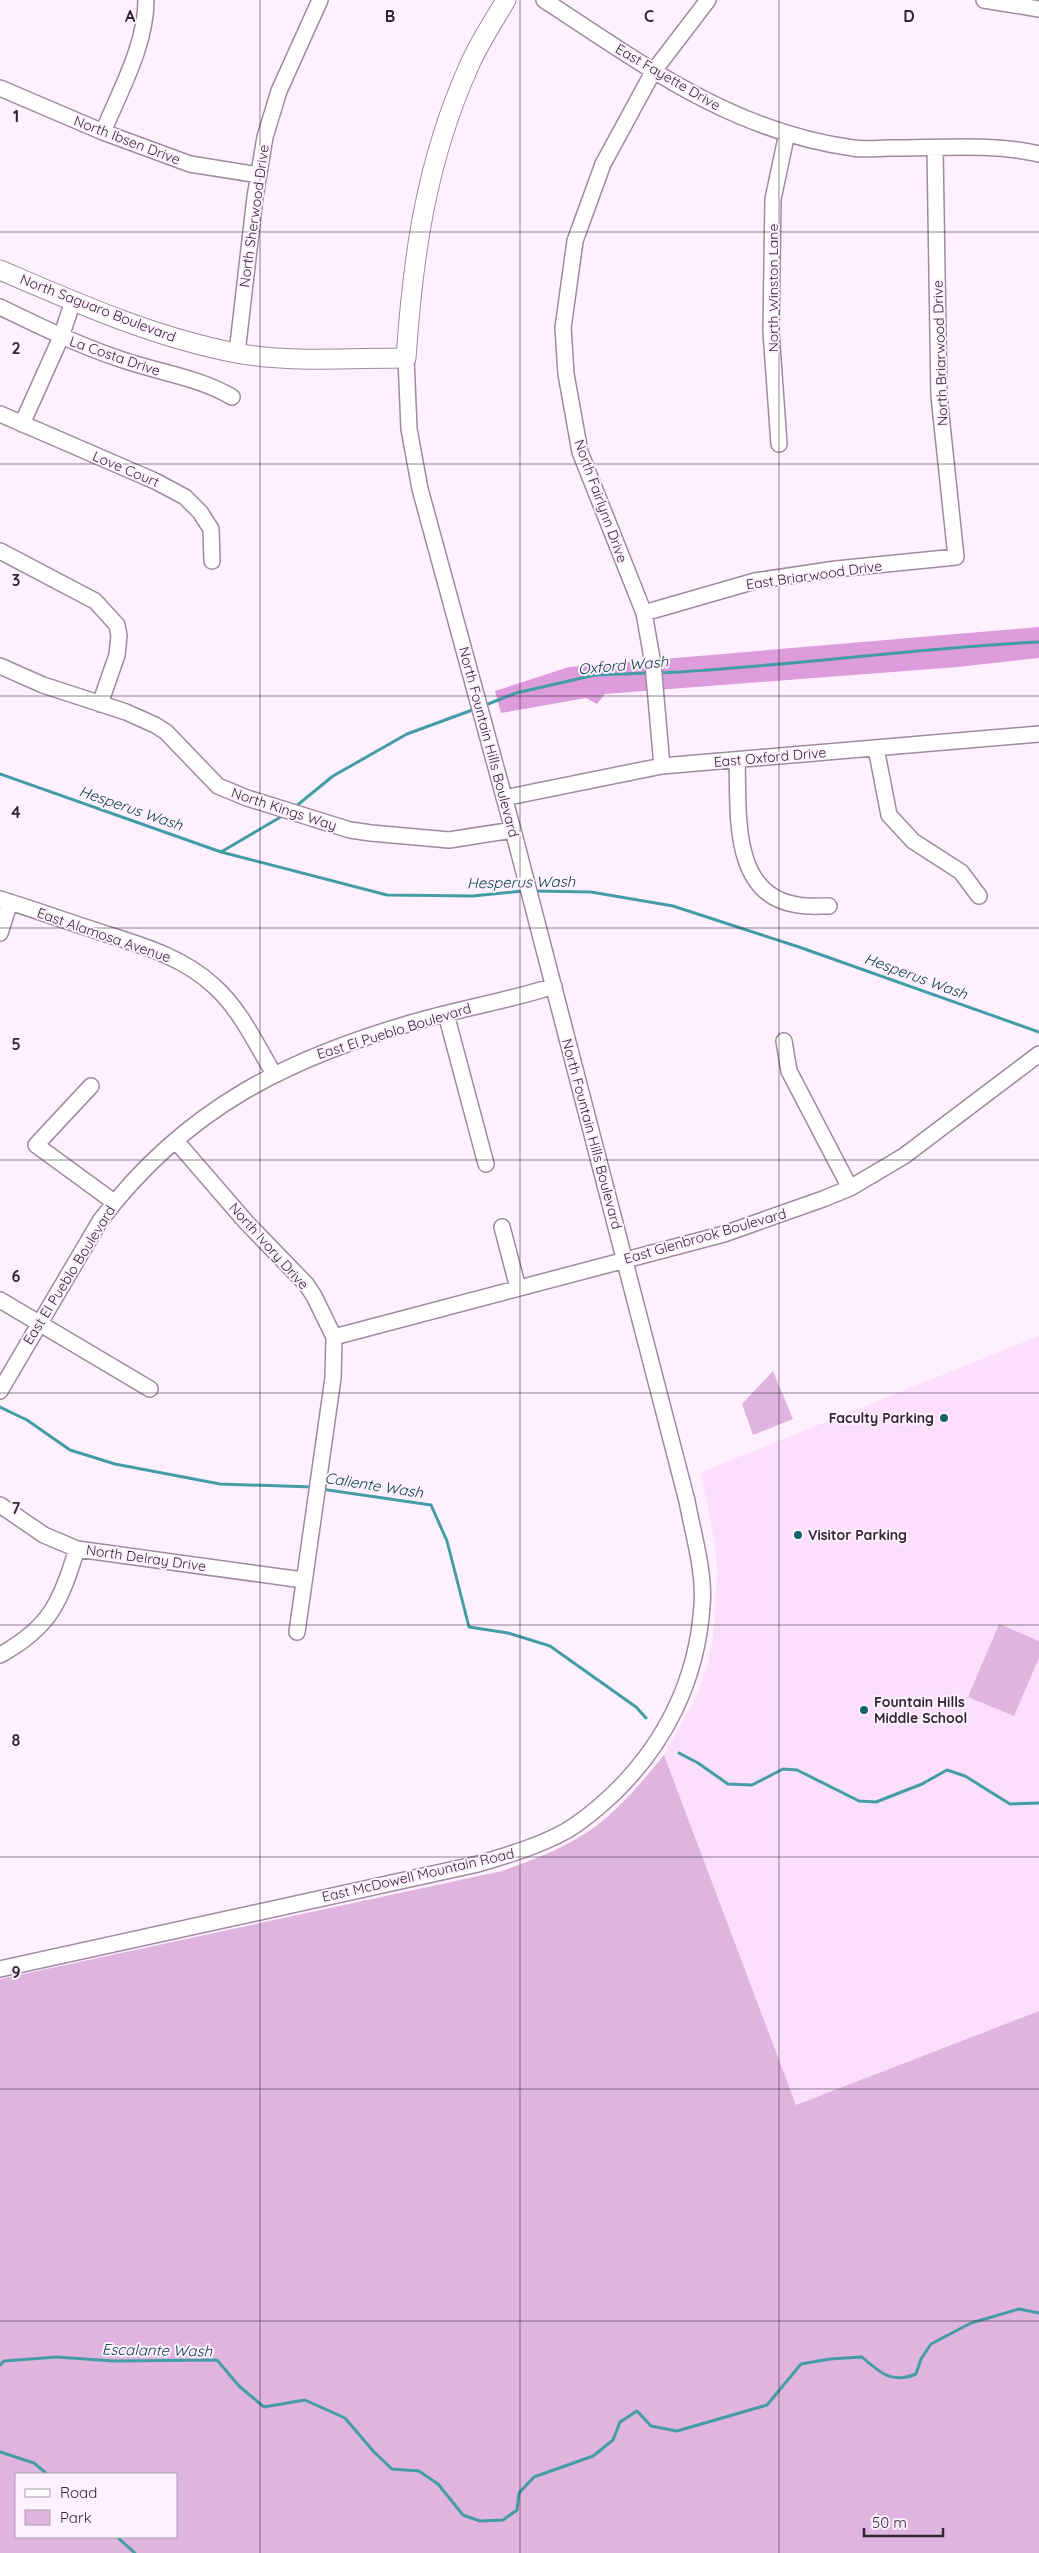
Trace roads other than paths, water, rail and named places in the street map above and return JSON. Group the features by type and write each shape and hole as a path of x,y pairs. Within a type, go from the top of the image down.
{"main road":[{"name":"North Fountain Hills Boulevard","path":"406,358 411,282 422,208 432,170 445,128 469,65 506,0"},
{"name":"North Saguaro Boulevard","path":"0,270 161,335 237,353 293,358 406,358"}],"street":[{"path":"103,132 134,58 146,14 146,0"},
{"name":"North Sherwood Drive","path":"237,353 265,137 279,91 320,0"},
{"name":"East Fayette Drive","path":"544,0 654,72 695,96 739,118 787,133 854,148 1023,150 1039,154"},
{"name":"North Fairlynn Drive","path":"662,766 653,664 644,613 580,452 566,374 563,328 575,241 603,164 654,72 708,0"},
{"path":"984,0 1039,9"},
{"name":"North Ibsen Drive","path":"0,88 103,132 190,164 259,175"},
{"name":"North Winston Lane","path":"779,444 771,331 773,199 787,133"},
{"name":"North Briarwood Drive","path":"935,148 939,396 956,557"},
{"path":"22,424 61,337 73,301"},
{"name":"La Costa Drive","path":"0,307 61,337 128,362 215,387 232,397"},
{"name":"North Fountain Hills Boulevard","path":"406,358 409,429 420,489 513,830 684,1488"},
{"name":"Love Court","path":"0,414 154,481 185,497 200,512 211,529 212,561"},
{"path":"0,551 96,601 117,626 120,636 117,655 100,704"},
{"name":"East Briarwood Drive","path":"644,613 755,581 836,569 956,557"},
{"name":"North Kings Way","path":"0,666 43,685 126,712 166,732 218,786 230,792 350,830 449,840 513,830"},
{"name":"East Oxford Drive","path":"504,798 662,766 1039,734"},
{"path":"876,748 889,815 913,841 962,872 979,896"},
{"path":"737,761 743,855 752,876 761,887 776,898 797,905 829,906"},
{"path":"0,933 5,901"},
{"name":"East Alamosa Avenue","path":"5,901 162,952 191,968 226,998 243,1021 274,1074"},
{"name":"East El Pueblo Boulevard","path":"0,1391 39,1322 100,1221 114,1202 151,1163 221,1104 274,1074 353,1040 554,986"},
{"path":"446,1014 486,1164"},
{"path":"784,1041 789,1071 850,1188"},
{"name":"East Glenbrook Boulevard","path":"334,1337 724,1234 792,1212 850,1188 904,1156 1039,1054"},
{"path":"91,1086 36,1146 114,1202"},
{"name":"North Ivory Drive","path":"176,1141 246,1222 306,1284 322,1310 334,1337 333,1378 298,1632"},
{"path":"502,1227 518,1288"},
{"path":"0,1300 150,1388"},
{"name":"East McDowell Mountain Road","path":"0,1969 478,1864 538,1844 567,1830 593,1813 629,1779 651,1754 672,1718 694,1661 703,1604 699,1567 684,1488"},
{"name":"North Delray Drive","path":"0,1505 44,1535 77,1549 304,1580"},
{"path":"0,1655 18,1645 38,1629 54,1609 64,1589 77,1549"}],"waterway":[{"name":"Oxford Wash","path":"658,673 1039,642"},
{"name":"Oxford Wash","path":"483,706 516,693 595,675 650,673"},
{"name":"Oxford Wash","path":"295,807 333,776 407,734 475,709"},
{"name":"Hesperus Wash","path":"0,774 221,852 387,895 473,896 523,891"},
{"name":"Oxford Wash","path":"221,852 284,815"},
{"name":"Hesperus Wash","path":"534,891 591,892 673,906 799,947 1039,1032"},
{"name":"Caliente Wash","path":"0,1407 27,1420 70,1450 115,1464 220,1484 313,1487"},
{"name":"Caliente Wash","path":"321,1489 431,1505 447,1541 469,1627 508,1633 550,1646 636,1707 646,1718"},
{"name":"Caliente Wash","path":"679,1753 698,1763 728,1784 752,1785 783,1769 797,1770 859,1801 876,1802 922,1784 947,1770 965,1776 1010,1804 1039,1803"},
{"name":"Escalante Wash","path":"0,2365 4,2361 57,2357 113,2361 217,2360 239,2386 264,2407 305,2400 345,2418 374,2452 392,2469 419,2471 438,2484 463,2515 480,2521 503,2520 517,2510 519,2493 534,2477 593,2456 613,2440 620,2422 637,2411 651,2426 677,2431 767,2405 801,2364 830,2359 862,2357 887,2375 900,2378 908,2377 916,2374 921,2359 931,2344 971,2323 1019,2309 1039,2313"},
{"path":"0,2452 34,2463 46,2473"},
{"path":"118,2538 135,2553"}],"place":[{"name":"Faculty Parking","path":"944,1418"},
{"name":"Visitor Parking","path":"798,1535"},
{"name":"Fountain Hills Middle School","path":"864,1710"}]}
